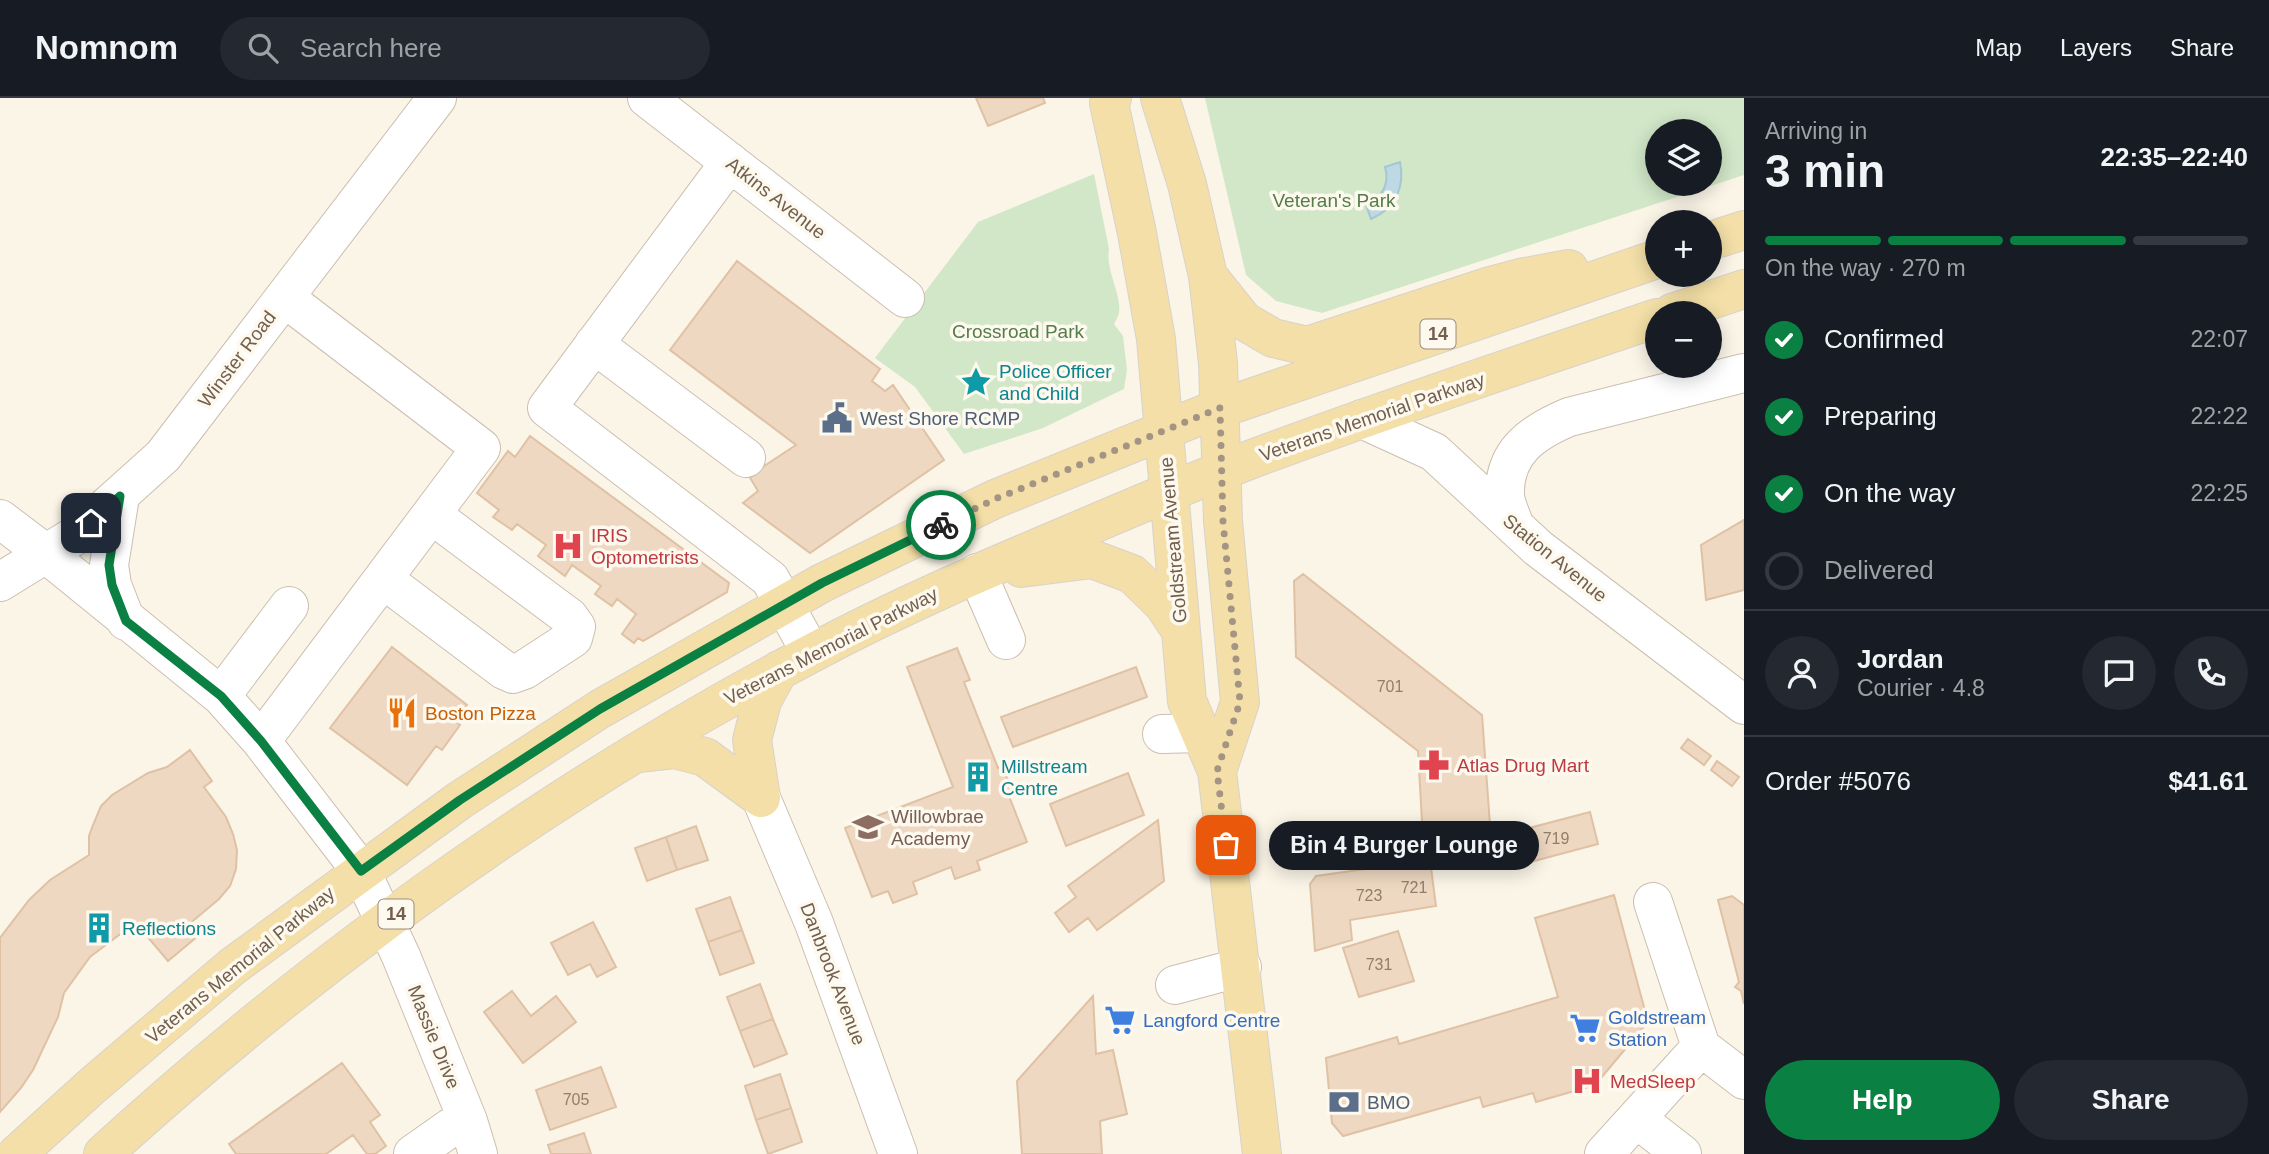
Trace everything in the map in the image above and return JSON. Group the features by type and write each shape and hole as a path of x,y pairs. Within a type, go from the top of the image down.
{"main road":[{"name":"Goldstream Avenue","path":"1112,98 1109,103 1156,339 1187,701 1217,771 1262,1154"},
{"name":"Goldstream Avenue","path":"1160,98 1187,184 1208,276 1218,363 1223,521 1240,702 1217,771"},
{"path":"1722,237 1744,230"},
{"path":"1208,276 1244,321 1273,338 1307,346 1520,278 1645,259"},
{"name":"Veterans Memorial Parkway","path":"17,1154 233,966 460,800 600,709 822,583 995,499 1220,408 1645,261"},
{"path":"1708,301 1744,289"},
{"name":"Veterans Memorial Parkway","path":"103,1154 343,952 529,819 712,706 977,573 1168,492 1362,419 1645,322"},
{"path":"977,573 1092,559 1132,574 1163,604 1181,631"},
{"path":"761,797 752,740 761,701 795,662"},
{"path":"636,754 674,749 705,757 761,797"}],"street":[{"name":"Winster Road","path":"0,582 73,537 163,456 437,98"},
{"name":"Atkins Avenue","path":"647,98 905,298"},
{"path":"730,162 547,408 770,579 785,604 795,662"},
{"path":"261,741 481,448 285,298"},
{"path":"594,344 746,458"},
{"path":"1515,527 1505,498 1507,475 1514,456 1527,440 1543,428 1569,417 1744,373"},
{"name":"Station Avenue","path":"1362,419 1434,452 1538,548 1744,705"},
{"path":"120,496 109,565 112,585 126,621"},
{"path":"383,579 513,674 524,670 573,638 576,626 569,617 432,515"},
{"name":"Massie Drive","path":"0,519 221,696 261,741 361,871 386,922 473,1138"},
{"path":"977,573 1006,640"},
{"path":"221,696 289,606"},
{"path":"1162,734 1201,733"},
{"name":"Danbrook Avenue","path":"761,797 819,936 898,1154"},
{"path":"1653,902 1701,1046 1744,1080"},
{"path":"1175,985 1242,967"},
{"path":"1604,1154 1701,1046"},
{"path":"1637,1119 1682,1154"},
{"path":"413,1154 450,1128 473,1138"}],"green space":[{"name":"Veteran's Park","path":"1205,98 1744,98 1744,175 1722,182 1722,119 1645,119 1645,196 1680,196 1322,313 1276,301 1246,275"},
{"name":"Crossroad Park","path":"1094,174 1109,249 1109,265 1118,298 1119,314 1114,324 1123,336 1127,370 1124,389 1043,428 964,454 915,387 875,358 978,222"}],"water":[{"path":"1400,162 1401,180 1397,196 1387,209 1371,219 1366,205 1383,190 1385,167"}],"building":[{"path":"976,98 1043,98 1045,103 988,126"},
{"name":"West Shore RCMP","path":"737,261 880,369 872,381 885,391 893,385 944,460 810,553 743,503 758,491 749,476 796,445 670,350"},
{"path":"530,436 729,583 727,592 643,641 638,638 634,643 622,634 636,614 617,599 612,606 595,594 601,586 572,565 565,576 538,556 546,545 517,524 512,530 493,517 499,510 477,493 508,451 515,457"},
{"path":"1744,520 1744,590 1706,600 1701,545"},
{"path":"1303,574 1482,715 1490,825 1423,839 1418,751 1296,657 1294,581"},
{"name":"Boston Pizza","path":"392,647 467,705 455,721 460,725 442,750 436,746 407,785 330,728"},
{"name":"Millstream Centre","path":"957,648 970,680 964,682 998,768 1002,766 1014,795 1009,796 1027,842 977,861 980,870 955,879 951,867 913,882 917,894 893,903 888,891 872,897 845,828 953,787 907,667"},
{"path":"1136,667 1147,697 1013,747 1001,717"},
{"path":"1688,739 1711,756 1704,765 1681,748"},
{"name":"Reflections","path":"190,750 212,781 204,787 226,817 233,834 237,850 236,869 230,886 188,925 198,936 168,961 146,935 141,937 130,931 119,935 90,957 64,993 58,1017 33,1070 0,1112 0,938 29,900 50,880 89,855 89,836 93,825 101,806 112,795 148,773 167,767"},
{"path":"1717,761 1739,777 1732,786 1711,770"},
{"path":"1128,773 1144,815 1066,846 1050,804"},
{"path":"1590,812 1598,844 1523,864 1514,832"},
{"path":"1158,820 1164,881 1097,930 1088,918 1069,932 1055,913 1076,897 1068,886"},
{"path":"696,826 708,860 677,870 666,837"},
{"path":"666,837 677,870 647,881 635,848"},
{"path":"1430,860 1436,906 1350,920 1352,940 1315,951 1310,884 1316,876"},
{"path":"1614,895 1648,1022 1595,1085 1536,1102 1533,1093 1483,1107 1480,1097 1343,1136 1332,1123 1326,1058 1397,1037 1399,1044 1558,997 1535,918"},
{"path":"1732,896 1744,905 1744,1004 1741,991 1735,987 1739,982 1718,900"},
{"path":"730,897 742,930 708,942 696,909"},
{"path":"593,922 616,967 597,977 590,964 568,975 551,943"},
{"path":"742,930 754,963 720,975 708,942"},
{"path":"1398,931 1414,981 1359,997 1343,948"},
{"path":"760,984 773,1019 740,1031 727,997"},
{"path":"512,991 531,1016 556,996 576,1022 523,1063 484,1012"},
{"path":"1093,996 1096,1054 1113,1050 1127,1114 1100,1121 1102,1154 1022,1154 1017,1081"},
{"path":"773,1019 787,1054 754,1067 740,1031"},
{"path":"342,1063 380,1115 370,1122 386,1146 375,1154 367,1154 353,1135 326,1154 236,1154 229,1144"},
{"path":"601,1067 616,1107 550,1130 536,1090"},
{"path":"780,1074 791,1108 756,1120 745,1086"},
{"path":"791,1108 802,1142 768,1154 756,1120"},
{"path":"584,1133 591,1154 551,1154 548,1145"}],"way so far":[{"path":"941,525 995,499 1220,408 1223,521 1240,702 1217,771 1226,845"}],"place":[{"name":"Police Officer and Child","path":"976,382"},
{"name":"West Shore RCMP","path":"837,418"},
{"name":"IRIS Optometrists","path":"568,546"},
{"name":"Boston Pizza","path":"402,713"},
{"name":"Atlas Drug Mart","path":"1434,765"},
{"name":"Millstream Centre","path":"978,777"},
{"name":"Willowbrae Academy","path":"868,827"},
{"name":"Bin 4 Burger Lounge","path":"1226,845"},
{"name":"Reflections","path":"99,928"},
{"name":"Langford Centre","path":"1120,1020"},
{"name":"Goldstream Station","path":"1585,1028"},
{"name":"MedSleep","path":"1587,1081"},
{"name":"BMO","path":"1344,1102"}],"route":[{"path":"91,523 120,496 109,565 112,585 126,621 221,696 261,741 361,871 460,800 600,709 822,583 941,525"}]}
